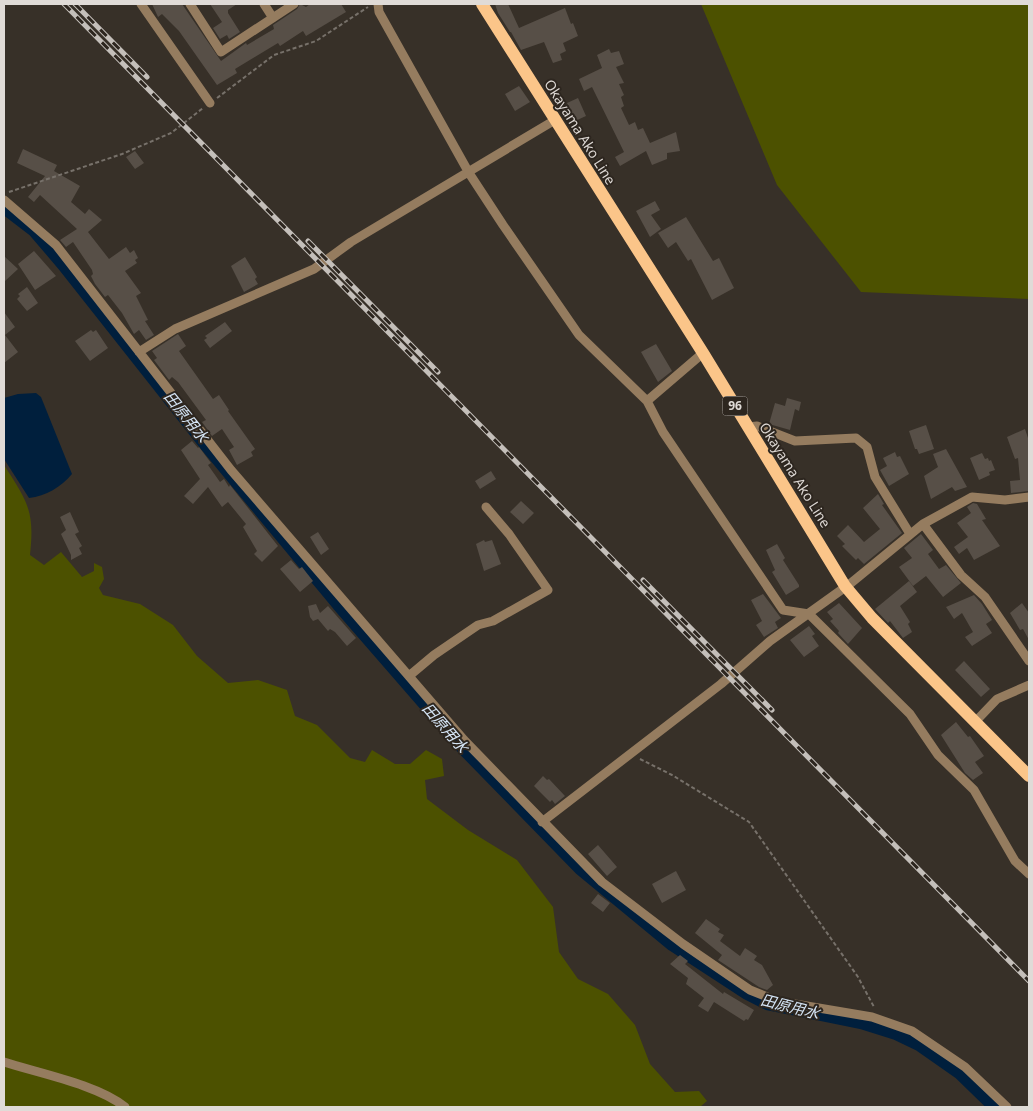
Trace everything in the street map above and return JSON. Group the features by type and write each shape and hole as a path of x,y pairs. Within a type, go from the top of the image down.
{"main road":[{"name":"Okayama Ako Line","path":"482,4 703,354 845,586 862,607 1029,776"}],"street":[{"path":"141,4 210,103"},
{"path":"190,4 222,52 294,4"},
{"path":"264,4 273,18"},
{"path":"378,4 379,12 469,173 579,335 647,401 663,432 783,610 809,614 910,714 938,755 974,790 1015,861 1029,874"},
{"path":"140,352 175,330 314,269 351,242 555,120"},
{"path":"4,200 56,245 231,470 464,740 602,882 690,950 750,990 778,1001 872,1016 912,1031 965,1067 1007,1107"},
{"path":"647,401 703,354"},
{"path":"748,427 757,426 795,441 856,438 866,447 875,477 910,534"},
{"path":"542,822 721,684 770,641 809,614 923,524 972,496 1005,500 1029,497"},
{"path":"409,676 434,655 478,625 493,621 548,590 509,534 486,507"},
{"path":"923,524 961,575 985,597 1029,661"},
{"path":"975,722 998,699 1029,685"},
{"path":"4,1062 95,1090 115,1099 125,1107"}],"path":[{"path":"4,194 122,154 171,133 274,56 316,41 370,6 378,4"},
{"path":"633,753 641,760 672,775 749,822 858,977 875,1008 872,1016"}],"shaded area":[{"path":"701,4 1029,4 1029,299 861,292 777,185"},
{"path":"4,465 28,507 31,527 30,555 44,565 61,552 82,577 94,571 94,563 102,567 104,579 99,588 103,595 140,604 173,625 197,656 228,683 258,680 287,690 295,716 317,725 350,758 365,762 372,750 395,764 410,764 426,750 442,759 444,776 425,780 427,799 468,830 517,860 553,907 559,952 578,979 608,994 635,1025 650,1064 675,1092 699,1091 707,1101 700,1107 4,1107"}],"water":[{"path":"36,393 41,397 72,474 53,490 29,498 4,459 4,398 18,394"}],"building":[{"path":"152,4 182,4 221,61 246,43 247,45 274,29 273,25 297,9 300,4 306,7 310,4 341,4 346,12 306,36 303,31 280,46 278,43 235,69 237,73 217,85 179,31 162,14 158,17"},
{"path":"210,4 237,4 228,10 228,13 240,32 229,39 227,35 220,39 213,28 222,22"},
{"path":"495,4 508,4 519,28 565,8 578,36 563,43 566,51 560,54 562,60 553,63 544,42 521,50 498,13"},
{"path":"609,49 611,53 619,51 624,64 616,67 624,83 619,84 624,95 621,97 624,106 621,108 629,125 635,122 638,130 643,128 650,143 676,132 680,151 667,153 667,159 652,165 646,151 620,166 615,157 624,152 592,87 584,91 579,79 602,68 597,55"},
{"path":"519,86 530,102 515,111 505,94"},
{"path":"578,98 586,116 575,121 567,103"},
{"path":"23,149 57,165 54,171 80,186 71,202 85,214 89,209 102,220 88,232 109,259 126,247 130,253 134,250 138,258 135,260 137,263 125,271 141,293 136,296 148,320 145,321 154,335 146,340 139,330 134,334 122,313 108,295 105,297 95,284 91,276 93,274 92,270 73,242 66,247 60,240 77,229 40,195 34,202 28,197 45,176 17,163"},
{"path":"135,151 144,163 135,169 126,157"},
{"path":"655,201 660,210 651,215 661,229 650,237 636,211"},
{"path":"686,217 713,261 719,258 734,288 712,300 691,259 688,261 676,242 668,248 658,233"},
{"path":"34,251 56,276 35,290 18,264"},
{"path":"4,256 18,269 4,282"},
{"path":"245,257 257,277 255,279 258,284 244,292 231,266"},
{"path":"27,287 38,303 27,311 17,299 20,296 18,294"},
{"path":"4,312 15,327 5,335 18,352 4,363"},
{"path":"225,322 232,331 210,348 204,340 207,338 205,336"},
{"path":"91,330 93,332 96,330 108,348 90,361 75,341"},
{"path":"178,334 186,346 179,351 213,399 219,395 255,449 251,452 253,456 237,465 229,450 234,447 222,429 212,436 202,422 206,420 178,382 172,377 169,380 154,360 157,358 152,351"},
{"path":"656,344 672,371 658,382 641,352"},
{"path":"787,398 801,402 799,411 795,409 790,430 769,424 775,403 785,406"},
{"path":"926,425 934,449 919,454 917,449 915,449 909,431"},
{"path":"1025,429 1029,441 1029,491 1011,493 1010,481 1020,480 1018,458 1015,459 1007,437"},
{"path":"192,441 211,463 208,465 220,482 224,479 229,487 230,485 278,546 262,562 254,554 257,551 243,527 246,524 228,502 222,507 208,487 193,504 184,496 200,479 181,450"},
{"path":"946,449 967,487 955,491 952,487 931,499 924,476 938,467 933,454"},
{"path":"895,452 897,457 900,456 909,474 889,486 880,470 887,466 883,458"},
{"path":"982,453 985,459 991,460 995,470 989,472 990,475 979,480 970,458"},
{"path":"491,471 496,479 480,489 475,481"},
{"path":"878,494 884,504 882,505 902,533 864,564 858,558 856,560 842,546 845,544 837,536 848,525 864,542 880,529 863,508"},
{"path":"521,501 534,513 523,524 510,512"},
{"path":"973,503 977,504 986,519 982,520 1000,546 974,560 967,548 959,554 954,547 968,537 957,523 971,513 967,507"},
{"path":"70,512 79,532 75,534 82,546 79,548 82,554 71,560 71,555 61,534 66,530 60,517"},
{"path":"318,532 329,549 321,555 310,537"},
{"path":"921,534 933,550 928,554 939,569 946,565 961,583 943,597 926,576 913,586 899,567 912,558 904,548"},
{"path":"484,540 485,542 492,540 501,564 484,571 476,544"},
{"path":"777,544 785,558 783,560 799,585 799,587 786,595 772,572 775,570 766,550"},
{"path":"291,560 299,569 302,567 313,581 300,592 280,569"},
{"path":"909,581 917,592 900,606 910,622 908,624 912,632 903,638 890,621 888,623 875,609"},
{"path":"763,594 781,618 775,622 778,628 764,637 756,625 762,621 751,600"},
{"path":"974,595 992,620 986,624 992,633 972,646 965,637 973,632 962,613 954,619 946,607"},
{"path":"839,603 862,628 848,644 830,621 833,619 827,612"},
{"path":"1022,603 1029,613 1029,640 1023,629 1020,630 1010,613"},
{"path":"316,604 320,613 328,606 356,638 347,646 335,632 330,629 328,631 318,619 313,621 310,617 308,606"},
{"path":"809,626 815,634 812,636 819,646 804,657 790,640"},
{"path":"964,661 990,689 981,697 955,670"},
{"path":"956,722 968,737 970,736 984,756 975,762 983,773 973,780 965,773 941,735"},
{"path":"543,776 547,780 549,779 565,796 555,804 552,800 550,802 534,786"},
{"path":"598,845 617,867 607,876 588,854"},
{"path":"676,871 686,890 662,903 652,884"},
{"path":"598,894 610,903 603,912 591,903"},
{"path":"706,919 720,929 718,932 724,935 720,941 740,956 745,948 757,956 754,960 762,965 773,985 767,990 759,987 718,960 722,955 695,933"},
{"path":"680,955 688,961 685,964 723,994 724,992 754,1010 748,1020 744,1021 714,1002 708,1012 698,1006 704,998 686,984 688,978 670,964"}],"waterway":[{"name":"田原用水","path":"4,208 34,231 63,265 206,446 338,605 464,750 580,869 672,945 747,994 767,1004 861,1023 896,1034 919,1045 959,1073 994,1107"}],"railway":[{"path":"64,4 1029,981"},
{"path":"75,4 147,77"},
{"path":"308,241 438,372"},
{"path":"643,580 772,710"}]}
